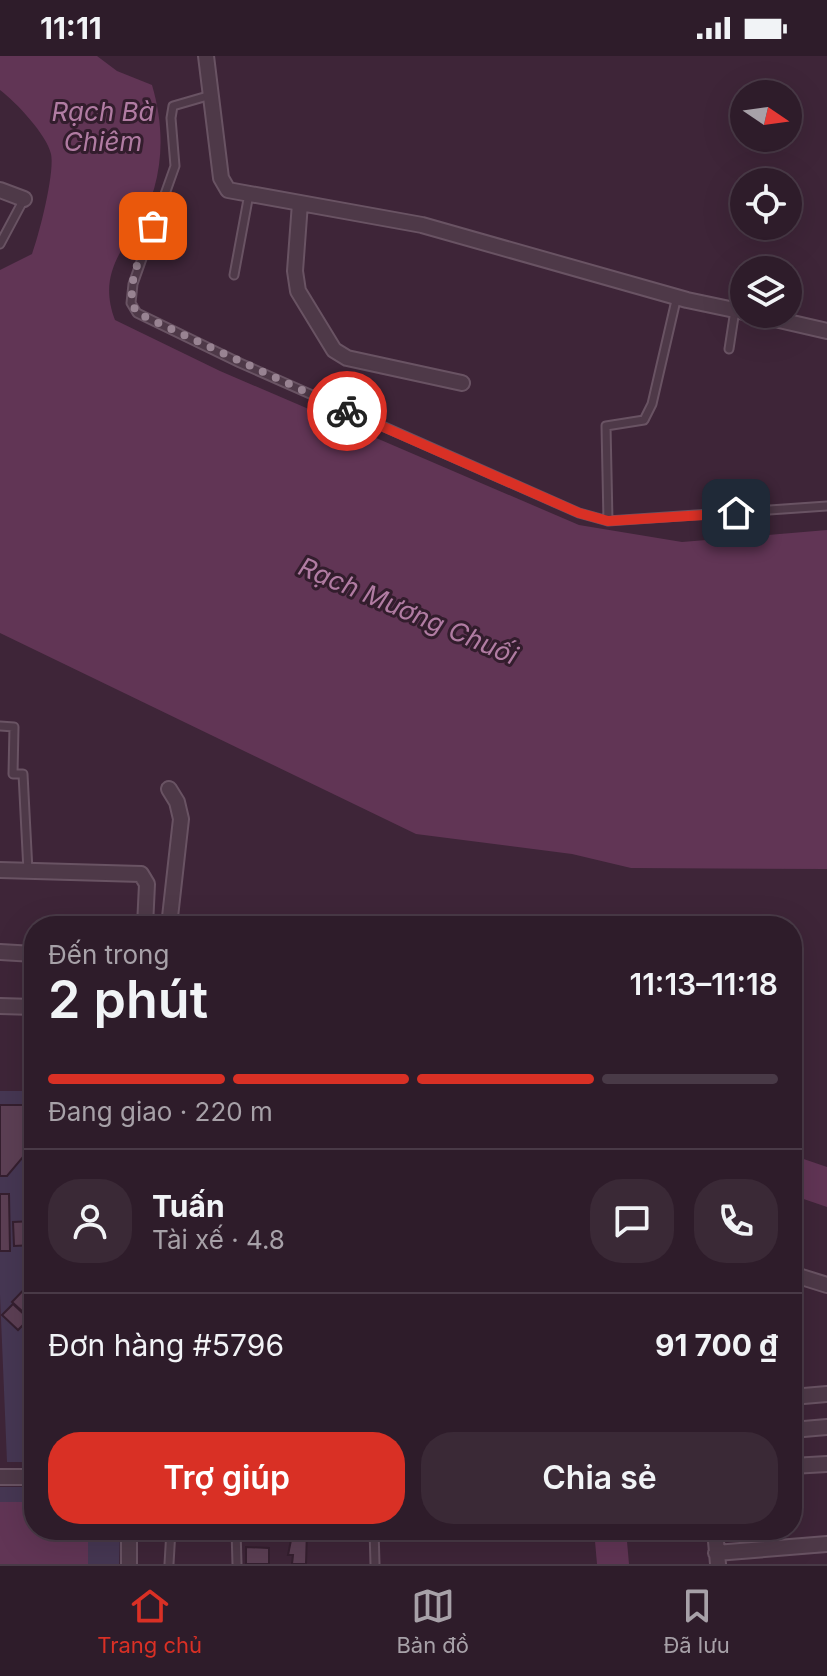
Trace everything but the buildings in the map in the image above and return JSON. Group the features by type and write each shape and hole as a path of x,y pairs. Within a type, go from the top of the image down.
{"street":[{"path":"206,56 221,178 228,190 422,225 730,309"},
{"path":"0,190 24,199"},
{"path":"300,203 295,271 298,291 334,350 347,358 462,383"},
{"path":"802,325 827,331"},
{"path":"169,789 177,802 181,819 170,916"},
{"path":"0,870 141,874 147,884 145,916"},
{"path":"0,952 24,953"},
{"path":"0,1006 24,1007"},
{"path":"802,1277 827,1285"},
{"path":"802,1396 827,1394"},
{"path":"802,1429 827,1427"},
{"path":"802,1465 827,1464"},
{"path":"0,1477 24,1477"},
{"path":"129,1540 129,1564"},
{"path":"717,1559 827,1544"}],"lane":[{"path":"211,95 173,106 175,166 133,284 131,303 137,313 240,363 579,513 608,521 827,506"},
{"path":"234,275 249,194"},
{"path":"0,244 24,199"},
{"path":"608,521 606,426 644,420 652,404 677,296"},
{"path":"729,349 735,328"},
{"path":"0,726 14,727 13,774 23,774 28,871"},
{"path":"169,1564 170,1540"},
{"path":"236,1540 237,1564"},
{"path":"374,1540 375,1564"}],"shaded area":[{"path":"0,1091 24,1091 24,1462 7,1462 0,1295"},
{"path":"0,1487 24,1487 24,1540 120,1540 119,1564 0,1564"}],"water":[{"path":"0,56 97,56 117,71 152,85 160,124 159,163 147,207 114,266 110,300 115,320 220,371 579,525 682,542 827,530 827,869 631,868 572,854 416,834 0,633 0,270 32,254 46,204 52,163 48,146 37,129 0,90"},
{"path":"802,1158 827,1167 827,1207 802,1198"},
{"path":"0,1502 24,1502 24,1540 88,1540 88,1564 0,1564"},
{"path":"595,1540 627,1540 629,1564 597,1564"}],"way so far":[{"path":"153,226 133,284 131,303 137,313 347,411"}],"route":[{"path":"347,411 579,513 608,521 736,513"}],"water label":[{"name":"Rạch Bà Chiêm","path":"103,127"},
{"name":"Rạch Mương Chuối","path":"408,611"}]}
